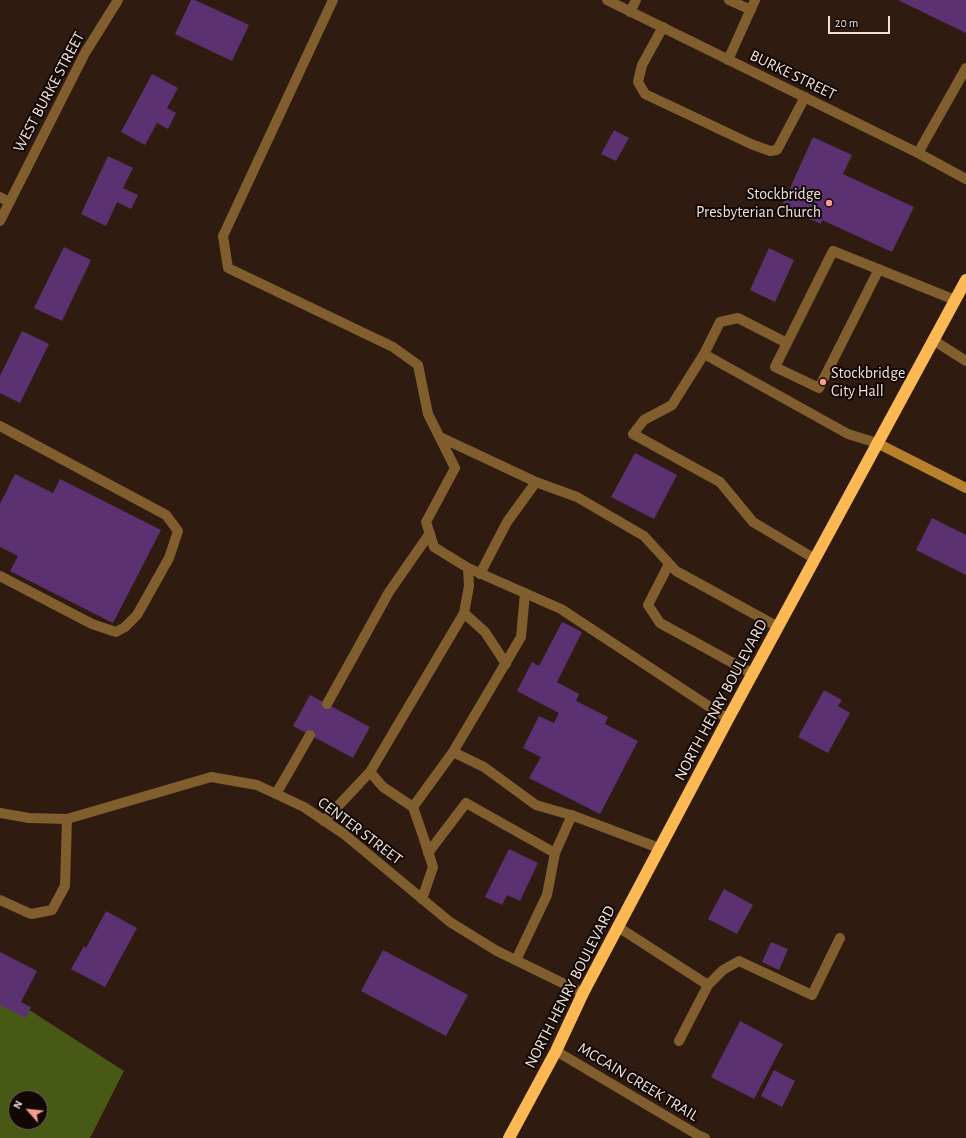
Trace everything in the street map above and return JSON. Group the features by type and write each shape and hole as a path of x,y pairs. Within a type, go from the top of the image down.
{"highway":[{"name":"NORTH HENRY BOULEVARD","path":"509,1138 556,1051 583,993 659,848 966,280"}],"street":[{"name":"WEST BURKE STREET","path":"0,221 5,200 85,53 118,0"},
{"path":"333,0 223,236 228,268 393,347 418,365 428,414 455,468 426,522 434,546 480,574 562,609 728,719"},
{"name":"BURKE STREET","path":"607,0 918,153 966,179"},
{"path":"630,12 636,0"},
{"path":"729,0 751,10"},
{"path":"728,60 755,0"},
{"path":"663,28 642,65 638,82 645,94 751,144 770,151 777,150 805,98"},
{"path":"918,153 966,68"},
{"path":"878,270 819,388 775,367 833,251 955,300"},
{"path":"787,343 738,318 720,322 704,354 672,405 644,420 633,434 720,482 753,522 814,559"},
{"path":"933,340 966,361"},
{"path":"704,354 848,434 877,443 966,488"},
{"path":"0,426 166,515 178,531 169,558 137,615 125,627 116,632 92,624 0,576"},
{"path":"440,437 536,482 577,497 644,536 676,571 778,627"},
{"path":"480,574 507,522 536,482"},
{"path":"327,704 389,592 430,533"},
{"path":"669,564 648,605 660,623 753,674"},
{"path":"324,821 370,772 464,613 469,586 468,568"},
{"path":"413,807 453,752 521,637 525,593"},
{"path":"464,613 485,632 506,664"},
{"path":"276,794 310,735"},
{"path":"453,752 484,767 536,805 572,815 659,848"},
{"path":"370,772 383,787 413,807 433,867 422,899"},
{"name":"CENTER STREET","path":"0,813 29,818 67,819 211,777 256,785 304,807 344,834 450,922 497,951 583,993"},
{"path":"428,853 466,803 555,853"},
{"path":"516,960 547,895 555,853 572,815"},
{"path":"0,900 31,914 52,910 65,886 67,819"},
{"path":"618,927 708,985"},
{"path":"679,1041 708,985 723,970 739,961 812,995 840,938"},
{"name":"MCCAIN CREEK TRAIL","path":"556,1051 699,1137"}],"green space":[{"path":"0,991 124,1071 90,1138 0,1138"}],"building":[{"path":"191,0 195,0 249,25 232,61 175,34"},
{"path":"898,0 966,0 966,33"},
{"path":"152,74 178,88 167,108 176,113 168,129 157,123 145,145 121,132"},
{"path":"614,130 629,138 616,161 601,154"},
{"path":"813,137 852,155 843,174 914,207 892,252 822,220 821,224 782,206"},
{"path":"108,156 133,168 123,188 138,195 131,209 117,202 106,226 81,214"},
{"path":"64,247 91,260 62,321 34,308"},
{"path":"769,248 794,260 775,302 750,290"},
{"path":"22,331 49,344 20,403 0,393 0,376"},
{"path":"635,453 677,475 654,519 611,497"},
{"path":"15,474 53,493 60,479 161,530 113,623 10,571 18,556 0,547 0,504"},
{"path":"932,518 966,535 966,575 916,550"},
{"path":"562,622 582,632 557,682 579,694 576,701 608,717 605,724 638,741 600,814 529,778 541,757 523,748 539,716 554,723 559,713 517,691 532,662 539,666"},
{"path":"824,690 842,700 838,706 850,713 828,753 798,737"},
{"path":"310,695 370,727 353,758 293,726"},
{"path":"509,849 538,863 520,901 507,895 502,905 485,897"},
{"path":"724,889 753,905 737,934 708,919"},
{"path":"106,911 137,928 105,987 71,969 84,946 86,948"},
{"path":"771,942 788,949 779,970 762,962"},
{"path":"383,950 468,995 446,1036 361,991"},
{"path":"0,952 37,971 21,1002 31,1007 26,1018 0,1005"},
{"path":"740,1021 783,1044 754,1099 711,1077"},
{"path":"774,1070 795,1081 782,1107 761,1096"}],"place":[{"name":"Stockbridge Presbyterian Church","path":"829,203"},
{"name":"Stockbridge City Hall","path":"823,382"}]}
